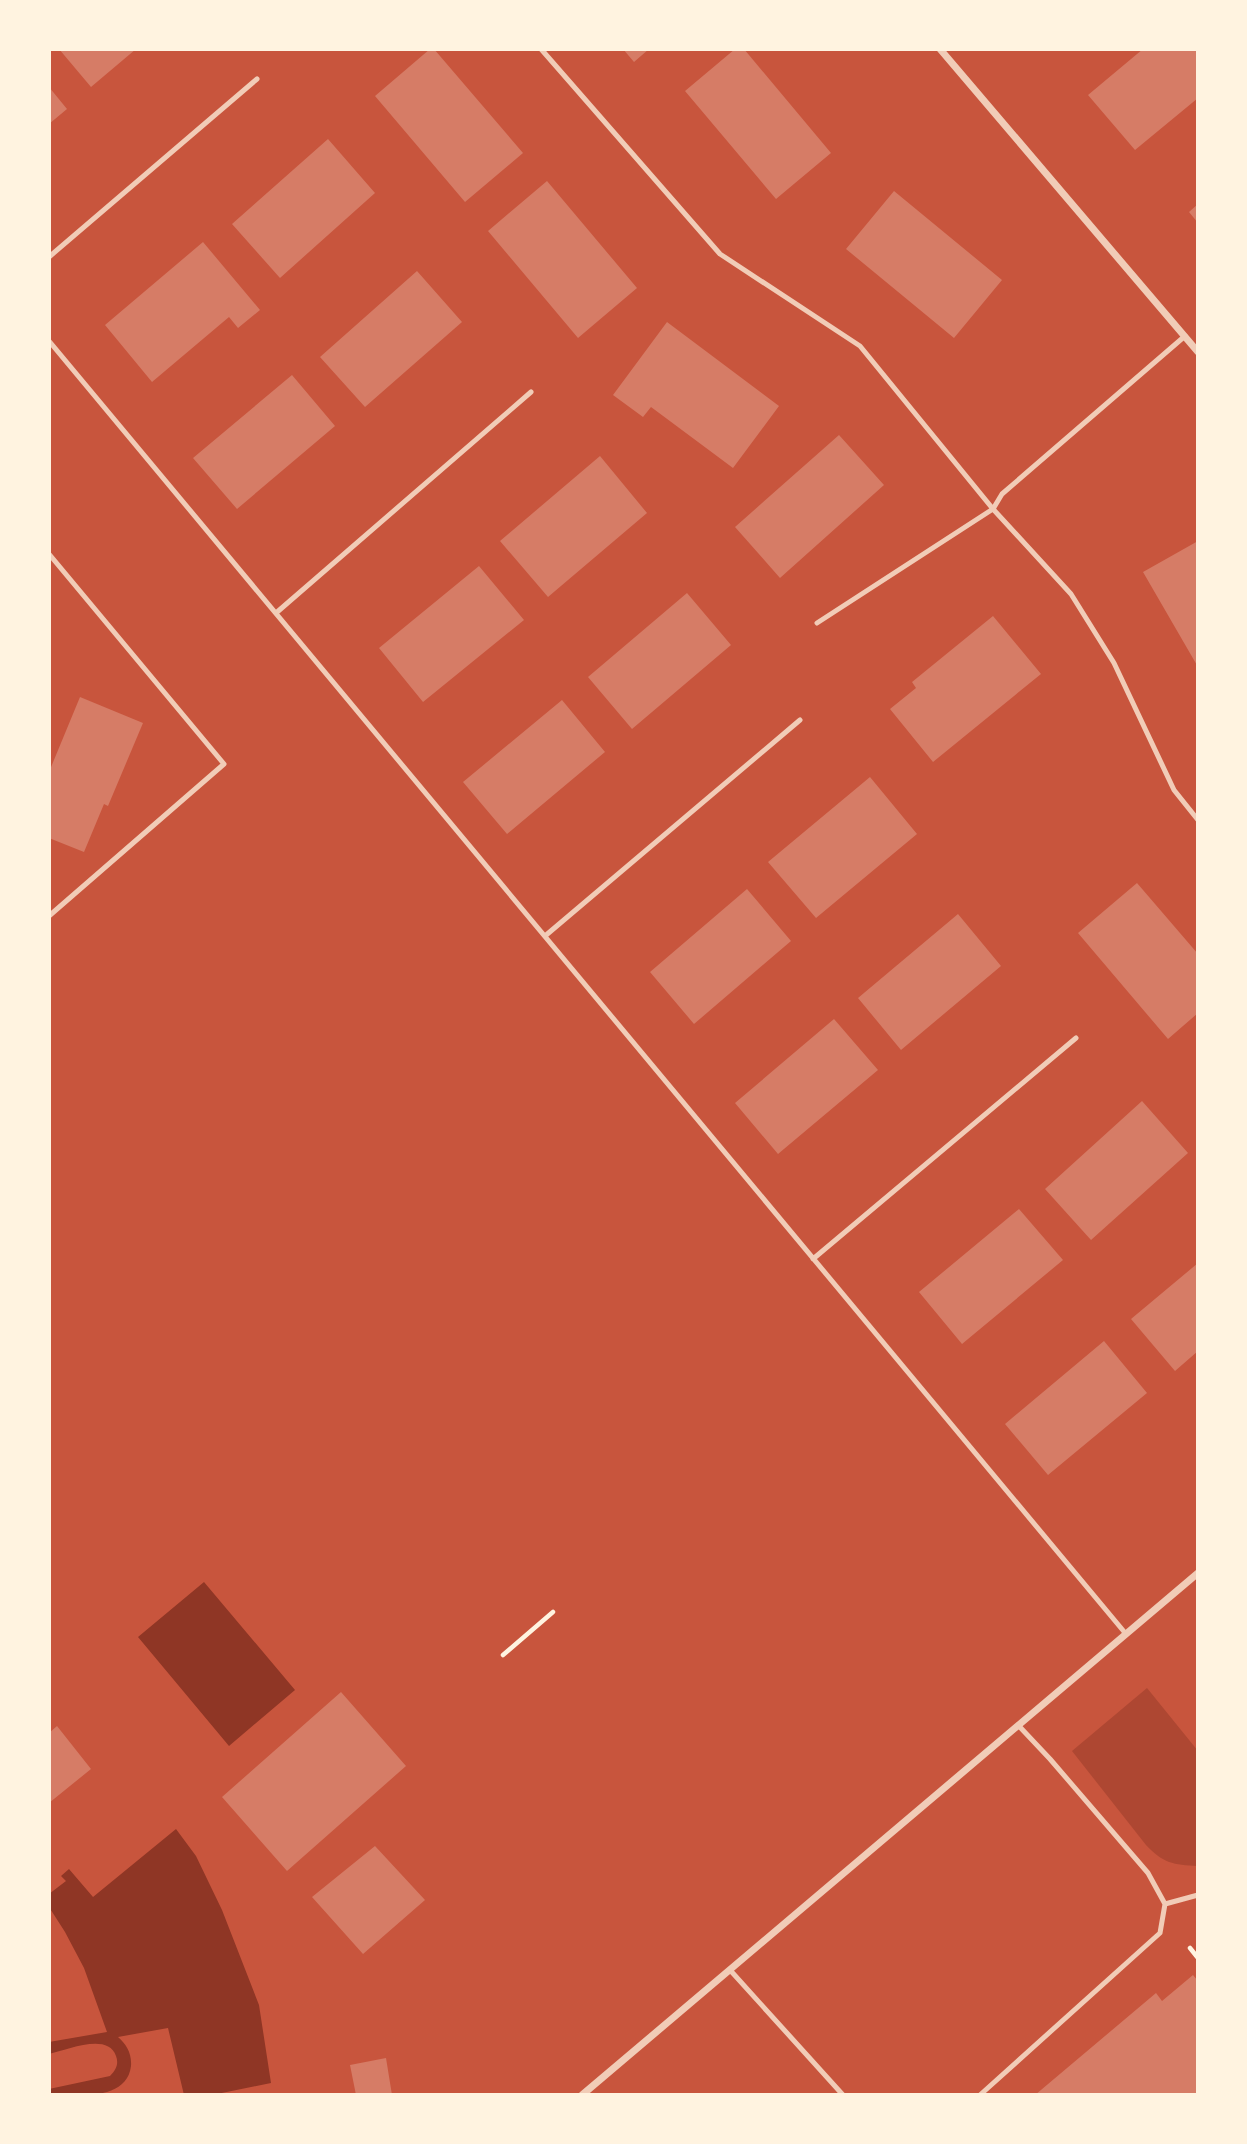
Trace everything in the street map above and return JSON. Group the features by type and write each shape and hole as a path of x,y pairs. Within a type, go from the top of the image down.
{"street":[{"path":"940,49 1198,352"},
{"path":"582,2095 1198,1573"}],"lane":[{"path":"541,49 720,254 860,346 993,509 1070,594 1114,663 1174,790 1198,820"},
{"path":"49,257 257,79"},
{"path":"817,623 993,509 1002,494 1185,337"},
{"path":"49,341 1126,1634"},
{"path":"276,613 531,392"},
{"path":"49,554 225,764 49,916"},
{"path":"545,936 800,720"},
{"path":"813,1259 1076,1038"},
{"path":"980,2095 1160,1933 1165,1905 1148,1873 1018,1725"},
{"path":"1165,1905 1198,1895"},
{"path":"730,1970 843,2095"}],"path":[{"path":"503,1655 553,1612"},
{"path":"1190,1948 1198,1958"}],"shaded area":[{"path":"204,1582 295,1690 229,1746 138,1637"},
{"path":"1147,1688 1198,1751 1198,1866 1169,1862 1152,1851 1072,1751"},
{"path":"176,1829 196,1856 222,1910 259,2005 271,2083 212,2095 184,2095 168,2028 118,2037 131,2057 127,2078 120,2086 98,2094 49,2095 49,2089 110,2076 117,2062 112,2049 105,2045 86,2044 49,2054 49,2042 107,2032 84,1968 49,1907 49,1894 66,1881 61,1876 69,1869 93,1897"}],"building":[{"path":"59,49 136,49 91,87"},
{"path":"430,49 434,49 523,153 465,202 375,96"},
{"path":"623,49 649,49 634,62"},
{"path":"735,49 744,49 831,153 776,199 685,91"},
{"path":"1143,49 1198,49 1198,98 1135,150 1088,95"},
{"path":"49,87 67,109 49,124"},
{"path":"328,139 375,193 280,278 232,224"},
{"path":"547,181 637,288 578,338 488,231"},
{"path":"894,191 1002,280 954,338 846,249"},
{"path":"1198,204 1198,223 1189,212"},
{"path":"203,242 260,310 238,328 229,317 152,382 105,325"},
{"path":"417,271 462,322 365,407 320,357"},
{"path":"667,322 779,406 733,468 651,407 643,417 613,395"},
{"path":"292,375 335,426 237,509 193,458"},
{"path":"839,435 884,485 780,578 735,527"},
{"path":"600,456 647,513 548,597 500,541"},
{"path":"1198,541 1198,667 1143,572"},
{"path":"479,566 524,620 423,702 379,648"},
{"path":"687,593 731,645 632,729 588,677"},
{"path":"993,616 1041,674 933,762 890,709 916,688 912,682"},
{"path":"80,697 143,723 108,806 104,804 84,852 49,838 49,772"},
{"path":"562,700 605,752 507,834 463,782"},
{"path":"870,777 917,834 816,918 768,862"},
{"path":"1137,883 1198,954 1198,1013 1168,1039 1078,933"},
{"path":"747,889 791,941 694,1024 650,972"},
{"path":"958,914 1001,966 901,1050 858,998"},
{"path":"834,1019 878,1070 778,1154 735,1103"},
{"path":"1142,1101 1188,1153 1091,1240 1045,1189"},
{"path":"1019,1209 1063,1260 962,1344 919,1292"},
{"path":"1198,1263 1198,1351 1175,1371 1131,1319"},
{"path":"1104,1341 1147,1393 1048,1475 1005,1424"},
{"path":"341,1692 406,1766 287,1871 222,1797"},
{"path":"57,1726 91,1769 49,1803 49,1733"},
{"path":"375,1846 425,1900 363,1954 312,1897"},
{"path":"1193,1975 1198,1981 1198,2095 1035,2095 1156,1993 1162,2001"},
{"path":"386,2058 392,2095 356,2095 350,2065"}]}
